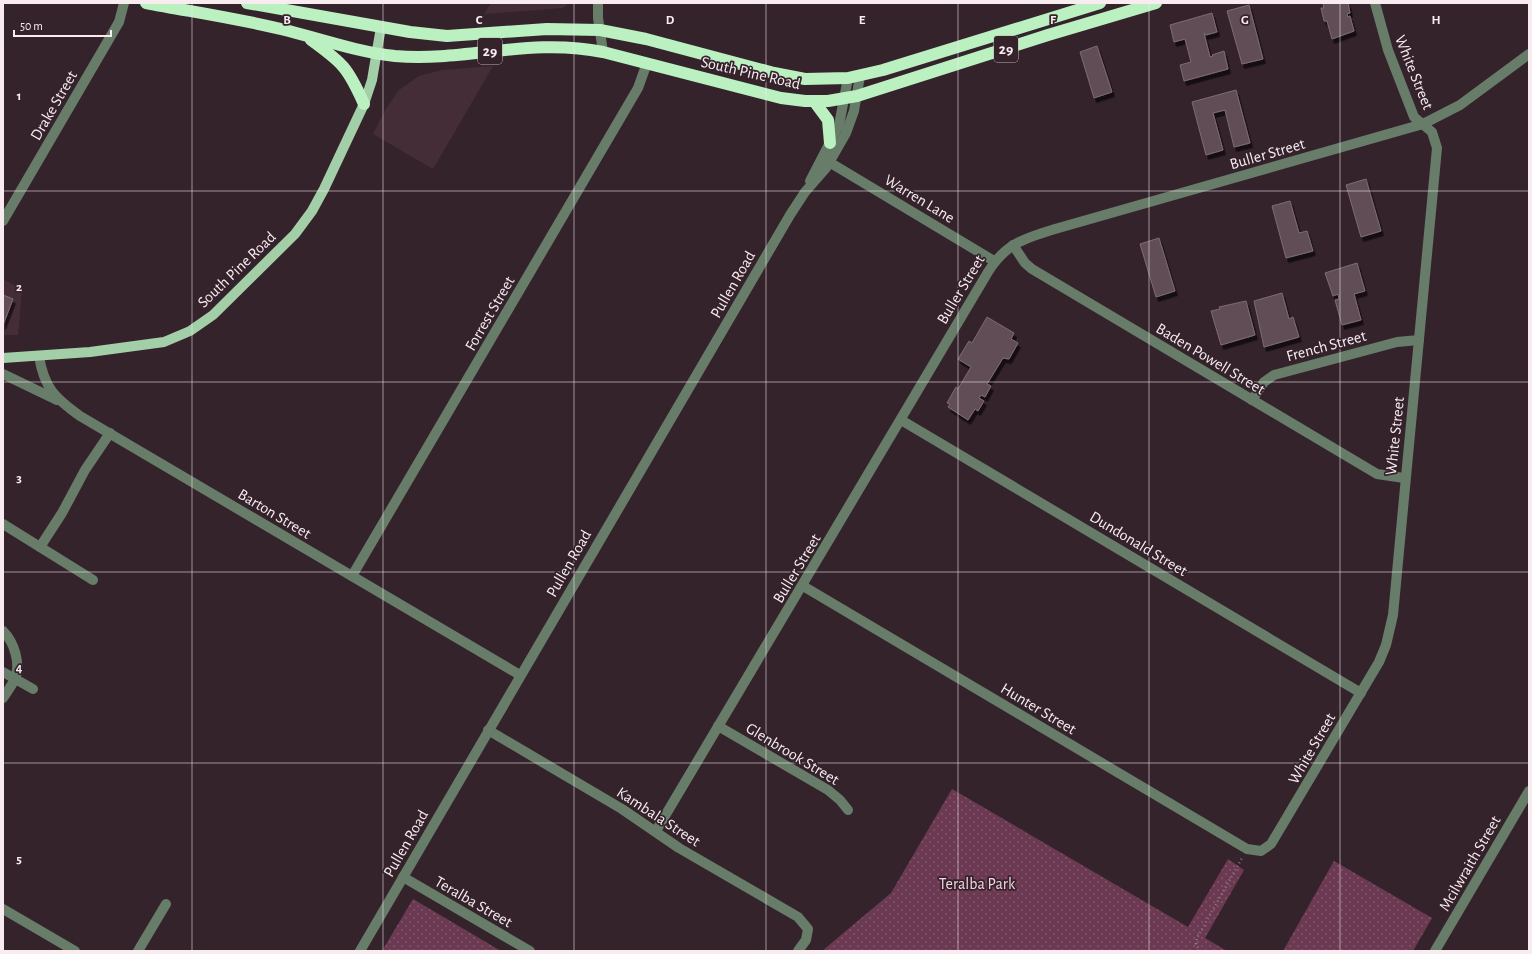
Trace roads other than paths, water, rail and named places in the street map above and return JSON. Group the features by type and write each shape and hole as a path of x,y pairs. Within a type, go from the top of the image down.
{"highway":[{"path":"146,3 304,35 343,47 377,54"},
{"path":"247,3 381,27"},
{"name":"South Pine Road","path":"381,27 447,36 548,29 600,30 646,39 790,77 818,79 854,77 1100,3"},
{"name":"South Pine Road","path":"377,54 396,56 434,56 556,45 603,52 781,98 814,101 851,98 1071,28 1156,3"},
{"path":"304,35 343,65 352,77 364,104"},
{"path":"814,101 828,120 830,143"}],"main road":[{"name":"South Pine Road","path":"3,358 90,352 164,342 190,331 213,315 295,234 312,211 364,104 370,87 381,27"}],"street":[{"name":"Drake Street","path":"3,221 119,22 124,3"},
{"path":"598,3 603,52"},
{"name":"White Street","path":"1261,850 1266,849 1275,839 1361,693 1379,662 1391,629 1404,478 1437,148 1432,132 1414,117 1388,50 1375,3"},
{"name":"Buller Street","path":"656,831 803,586 994,260 1002,252 1013,245 1055,229 1423,124 1460,105 1529,54"},
{"name":"Forrest Street","path":"352,576 638,88 647,63"},
{"name":"Pullen Road","path":"805,192 829,162 846,133 854,77"},
{"name":"Pullen Road","path":"360,951 520,675 805,192 817,164 830,143 851,98"},
{"name":"Warren Lane","path":"829,162 994,260"},
{"name":"Baden Powell Street","path":"1013,245 1025,263 1032,269 1377,474 1404,478"},
{"name":"French Street","path":"1252,400 1264,382 1274,375 1397,342 1418,340"},
{"name":"Barton Street","path":"39,356 44,380 62,403 80,416 520,675"},
{"path":"3,374 62,403"},
{"name":"Dundonald Street","path":"901,420 1361,693"},
{"path":"40,547 62,513 85,470 110,433"},
{"path":"3,524 93,580"},
{"name":"Hunter Street","path":"803,586 1247,849 1261,850"},
{"path":"3,631 12,642 15,654 15,678 3,698"},
{"path":"3,672 33,689"},
{"name":"Glenbrook Street","path":"718,726 828,790 840,800 848,810"},
{"name":"Kambala Street","path":"488,730 622,809 679,848 798,917 806,924 808,932 806,940 798,951"},
{"name":"Mcilwraith Street","path":"1435,951 1529,791"},
{"name":"Teralba Street","path":"403,876 530,951"},
{"path":"138,951 166,904"},
{"path":"3,909 75,951"}],"park label":[{"name":"Teralba Park","path":"977,883"}]}
